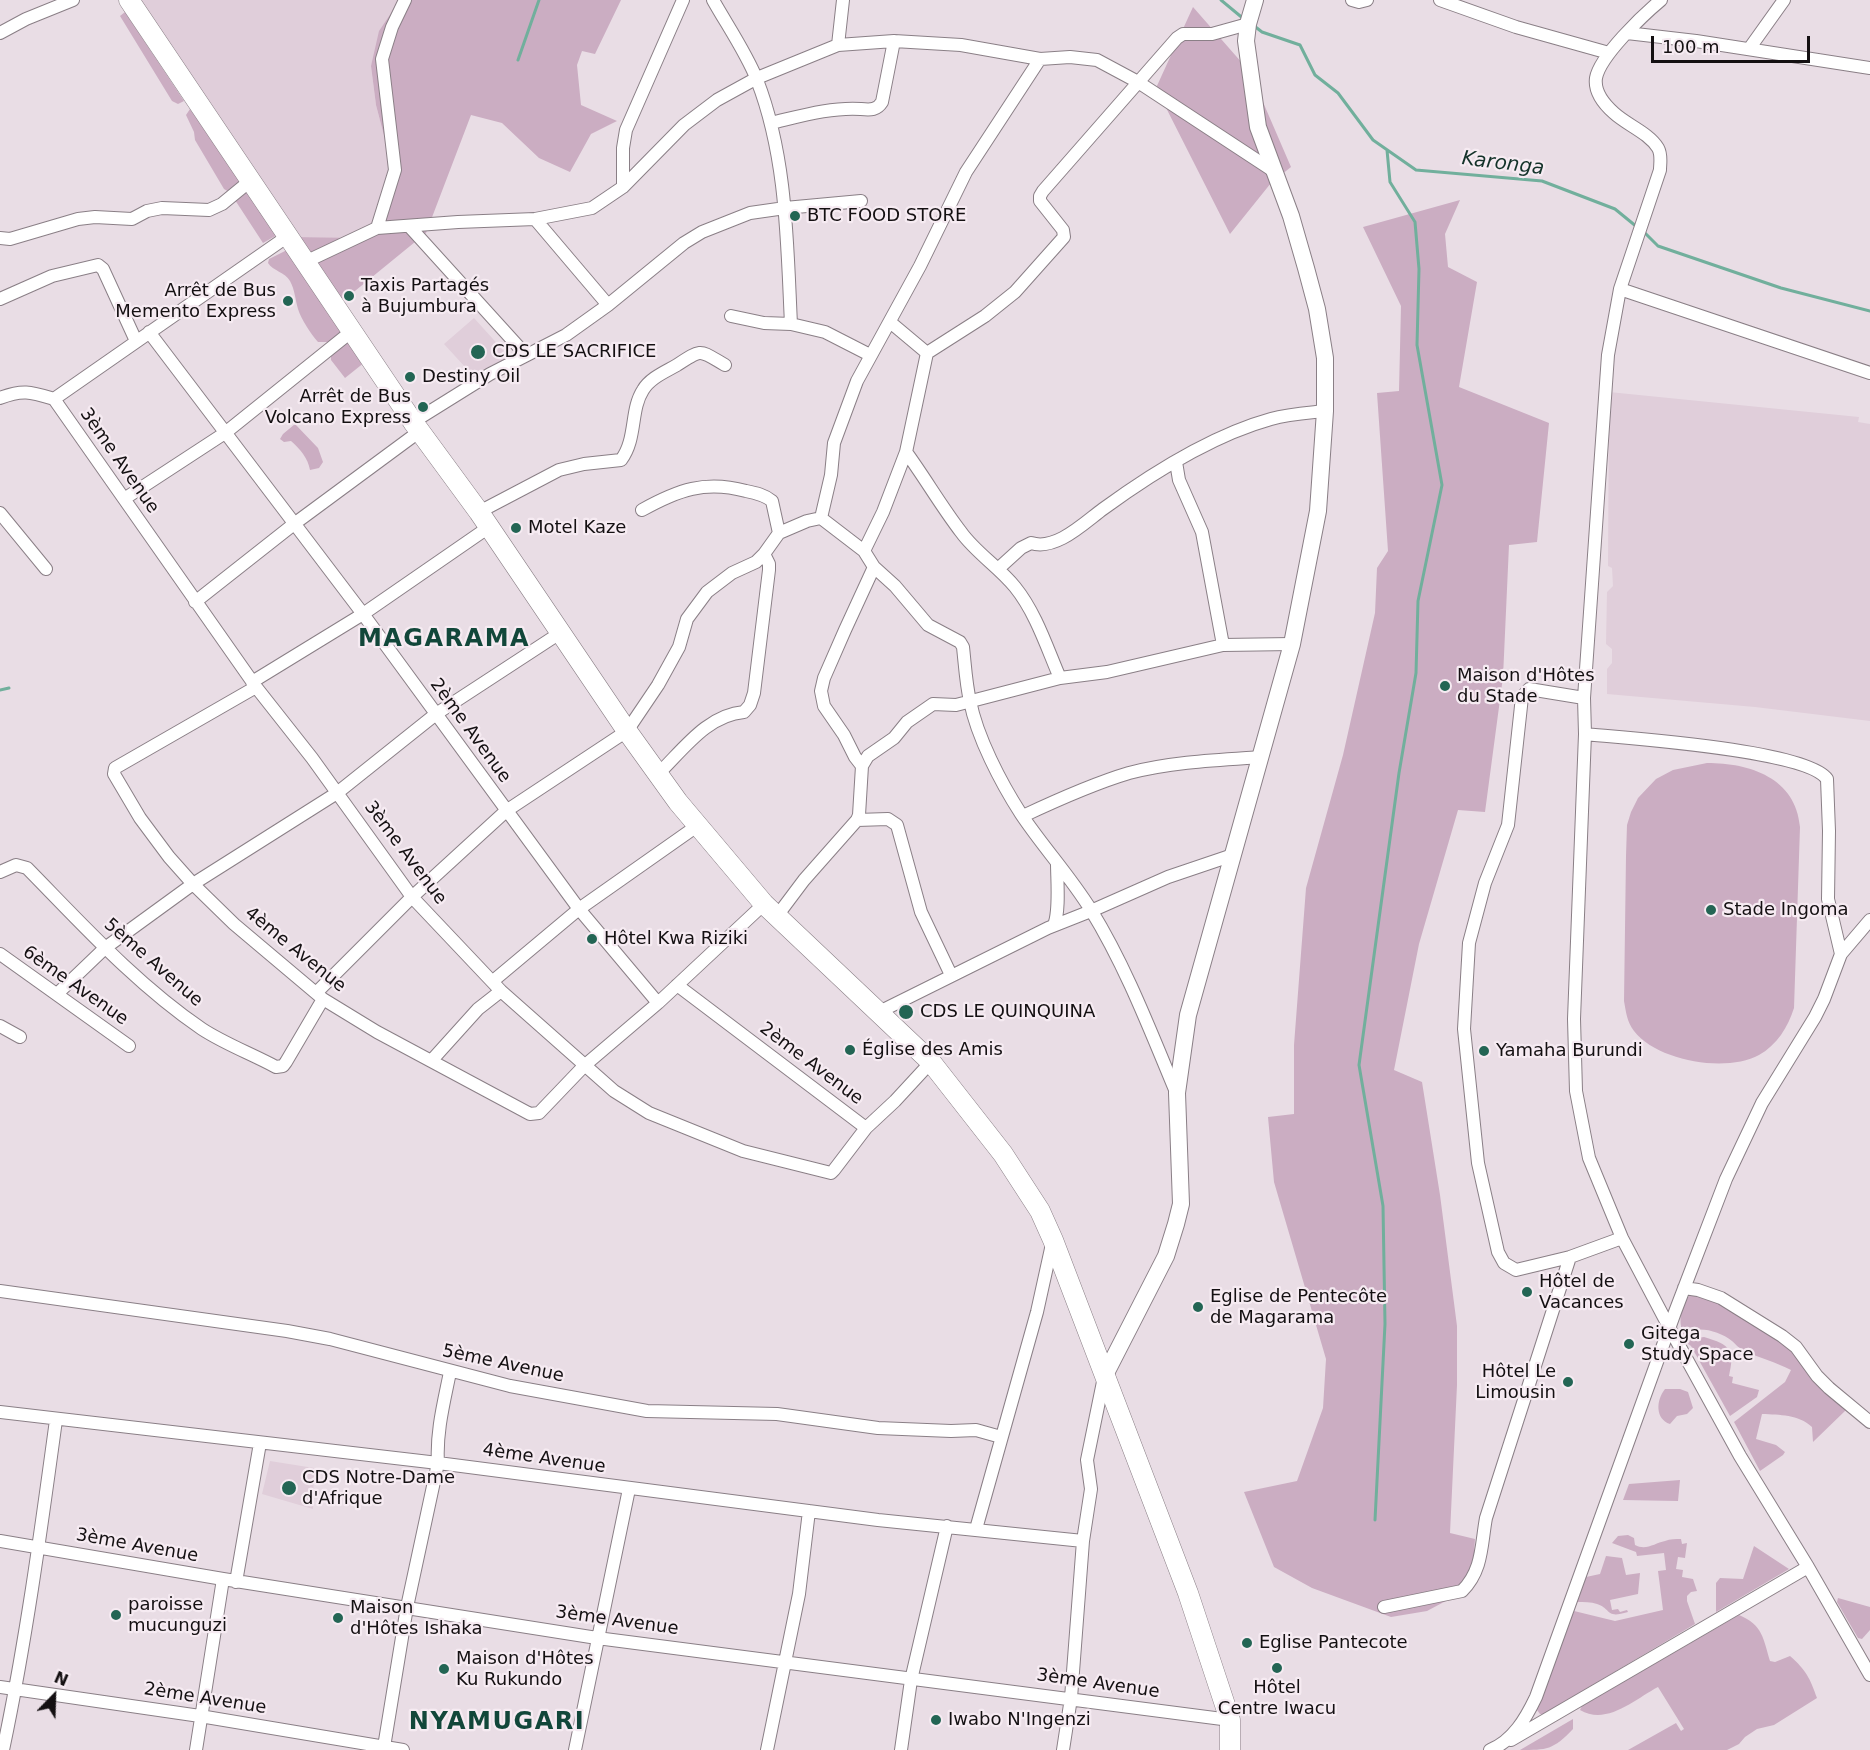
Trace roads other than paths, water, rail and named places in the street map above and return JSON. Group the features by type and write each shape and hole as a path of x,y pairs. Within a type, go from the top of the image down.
{"main road":[{"path":"129,0 416,427 484,520 627,731 697,826 770,910 931,1062 1003,1154 1040,1211 1188,1593 1230,1720 1231,1749"}],"street":[{"path":"0,33 26,19 73,0"},
{"path":"377,228 395,170 382,59 392,27 405,0"},
{"path":"623,187 623,148 626,130 683,0"},
{"path":"713,0 757,78 771,123 785,208 791,324"},
{"path":"838,45 843,0"},
{"path":"1063,1750 1071,1698 1083,1541 1091,1489 1087,1469 1089,1445 1104,1375 1166,1256 1181,1204 1177,1094 1188,1015 1292,644 1318,511 1325,411 1325,358 1317,309 1291,216 1258,127 1246,41 1255,0"},
{"path":"1352,0 1359,2 1367,0"},
{"path":"1440,0 1516,27 1609,53"},
{"path":"1660,0 1609,53 1596,77 1597,88 1603,101 1630,126 1648,138 1658,148 1661,157 1660,170 1620,289 1610,337 1604,390 1584,698 1585,734 1574,1019 1576,1090 1589,1158 1622,1238 1740,1456 1808,1567 1870,1675"},
{"path":"1749,49 1784,0"},
{"path":"864,551 883,512 906,452 927,353 984,316 1015,292 1064,237 1063,230 1040,201 1042,191 1183,34 1212,34 1248,24"},
{"path":"1627,33 1870,68"},
{"path":"305,262 377,228 535,219 592,208 623,187 654,153 705,108 757,78 838,45 894,41 961,45 1040,59 1070,57 1097,60 1138,82 1275,172"},
{"path":"771,123 831,110 845,108 870,110 879,107 882,102 894,41"},
{"path":"821,518 831,474 834,443 857,381 890,322 966,172 1040,59"},
{"path":"0,238 10,239 78,219 95,217 116,220 132,219 147,211 162,208 209,210 222,204 250,181"},
{"path":"195,602 416,427 490,374 566,335 608,305 679,247 702,232 750,213 861,201"},
{"path":"535,219 608,305"},
{"path":"409,226 526,355"},
{"path":"54,399 288,236"},
{"path":"0,299 52,276 98,265 103,269 136,341"},
{"path":"1620,289 1870,373"},
{"path":"731,316 764,323 791,324 825,332 870,355"},
{"path":"890,322 927,353"},
{"path":"124,499 225,433 352,331"},
{"name":"2ème Avenue","path":"149,332 363,614 579,909 658,1003"},
{"path":"254,685 363,614 484,520 559,470 584,464 621,460 628,450 640,395 651,381 698,352 708,354 725,365"},
{"name":"3ème Avenue","path":"0,398 15,392 27,391 54,399 254,685 337,792 412,897 497,986 614,1091 649,1113 743,1151 827,1173 834,1170 866,1128 931,1062"},
{"path":"999,568 1031,543 1059,540 1069,535 1104,508 1205,446 1239,430 1272,419 1325,411"},
{"path":"906,452 961,533 975,549 999,568 1017,589 1032,614 1060,678"},
{"path":"1176,462 1179,480 1202,532 1223,645"},
{"path":"642,510 669,495 691,488 717,486 735,488 757,493 772,501 779,533"},
{"path":"0,513 46,569"},
{"path":"319,996 412,897 506,811 627,731 676,653 683,638 683,628 687,619 707,592 732,573 756,562 765,554 779,533 807,521 821,518 864,551 874,567 895,586 928,625 960,642 963,647 970,702 978,728 991,757 1023,816 1070,877 1091,911 1126,975 1177,1094"},
{"path":"658,774 714,721 730,713 744,712 750,705 754,693 770,570 765,554"},
{"path":"862,766 824,706 820,692 824,678 874,567"},
{"path":"57,994 105,948 193,884 337,792 436,714 560,633"},
{"path":"584,1066 804,880 857,820 862,766 867,756 894,738 907,722 928,707 938,703 956,705 1060,678 1107,672 1223,645 1292,644"},
{"name":"4ème Avenue","path":"254,685 115,768 114,774 140,818 169,857 234,924 319,996 377,1032 535,1114 539,1113 584,1066"},
{"path":"1584,698 1529,689 1522,697 1508,825 1485,883 1470,943 1464,1029 1478,1163 1500,1258 1516,1270 1570,1257 1622,1238"},
{"path":"1585,734 1745,752 1823,772 1827,779 1828,899 1841,954"},
{"path":"1023,816 1068,795 1129,773 1184,763 1261,757"},
{"path":"857,820 888,819 897,825 921,912 951,975"},
{"path":"432,1060 497,986 579,909 697,826"},
{"path":"877,1013 1054,925 1168,877 1233,855"},
{"path":"1054,925 1058,912 1057,863"},
{"name":"5ème Avenue","path":"0,872 16,865 27,868 105,948 162,999 204,1030 276,1067 283,1066 319,996"},
{"path":"1496,1748 1521,1724 1536,1697 1669,1328 1746,1133 1815,1017 1841,954 1870,920"},
{"name":"6ème Avenue","path":"0,954 129,1046"},
{"name":"2ème Avenue","path":"676,986 866,1128"},
{"path":"0,1026 20,1037"},
{"path":"976,1530 1037,1312 1053,1240"},
{"path":"1384,1607 1462,1591 1476,1573 1484,1544 1486,1518 1570,1257"},
{"path":"1684,1288 1721,1298 1782,1336 1796,1347 1817,1376 1829,1388 1870,1422"},
{"name":"5ème Avenue","path":"0,1291 330,1339 510,1386 647,1412 777,1414 878,1428 976,1430 1001,1437"},
{"path":"384,1747 407,1607 438,1463 437,1446 440,1421 450,1372"},
{"name":"4ème Avenue","path":"0,1412 438,1463 809,1511 1083,1541"},
{"path":"3,1750 16,1689 39,1547 56,1420"},
{"path":"236,1582 260,1443"},
{"path":"575,1750 629,1489"},
{"path":"767,1750 799,1594 809,1511"},
{"path":"901,1750 911,1680 947,1526"},
{"name":"3ème Avenue","path":"0,1541 223,1580 597,1638 1230,1720"},
{"path":"1496,1748 1808,1567"},
{"path":"196,1750 223,1580"},
{"name":"2ème Avenue","path":"0,1687 200,1716 403,1750"}],"waterway":[{"path":"518,60 539,0"},
{"name":"Karonga","path":"1221,0 1245,20"},
{"name":"Karonga","path":"1253,25 1262,32 1300,45 1315,75 1338,93 1373,140 1416,170 1542,181 1615,209 1637,227"},
{"path":"1375,1520 1385,1324 1383,1206 1359,1065 1399,773 1416,673 1418,601 1442,485 1417,345 1419,269 1415,222 1390,182 1387,150"},
{"name":"Karonga","path":"1643,231 1658,246 1781,288 1870,311"},
{"path":"0,690 9,688"}],"place":[{"name":"BTC FOOD STORE","path":"795,216"},
{"name":"Taxis Partagés à Bujumbura","path":"349,296"},
{"name":"Arrêt de Bus Memento Express","path":"288,301"},
{"name":"CDS LE SACRIFICE","path":"478,352"},
{"name":"Destiny Oil","path":"410,377"},
{"name":"Arrêt de Bus Volcano Express","path":"423,407"},
{"name":"Motel Kaze","path":"516,528"},
{"name":"Maison d'Hôtes du Stade","path":"1445,686"},
{"name":"Stade Ingoma","path":"1711,910"},
{"name":"Hôtel Kwa Riziki","path":"592,939"},
{"name":"CDS LE QUINQUINA","path":"906,1012"},
{"name":"Église des Amis","path":"850,1050"},
{"name":"Yamaha Burundi","path":"1484,1051"},
{"name":"Hôtel de Vacances","path":"1527,1292"},
{"name":"Eglise de Pentecôte de Magarama","path":"1198,1307"},
{"name":"Gitega Study Space","path":"1629,1344"},
{"name":"Hôtel Le Limousin","path":"1568,1382"},
{"name":"CDS Notre-Dame d'Afrique","path":"289,1488"},
{"name":"paroisse mucunguzi","path":"116,1615"},
{"name":"Maison d'Hôtes Ishaka","path":"338,1618"},
{"name":"Eglise Pantecote","path":"1247,1643"},
{"name":"Hôtel Centre Iwacu","path":"1277,1668"},
{"name":"Maison d'Hôtes Ku Rukundo","path":"444,1669"},
{"name":"Iwabo N'Ingenzi","path":"936,1720"}],"district":[{"name":"MAGARAMA","path":"444,640"},
{"name":"NYAMUGARI","path":"497,1723"}]}
